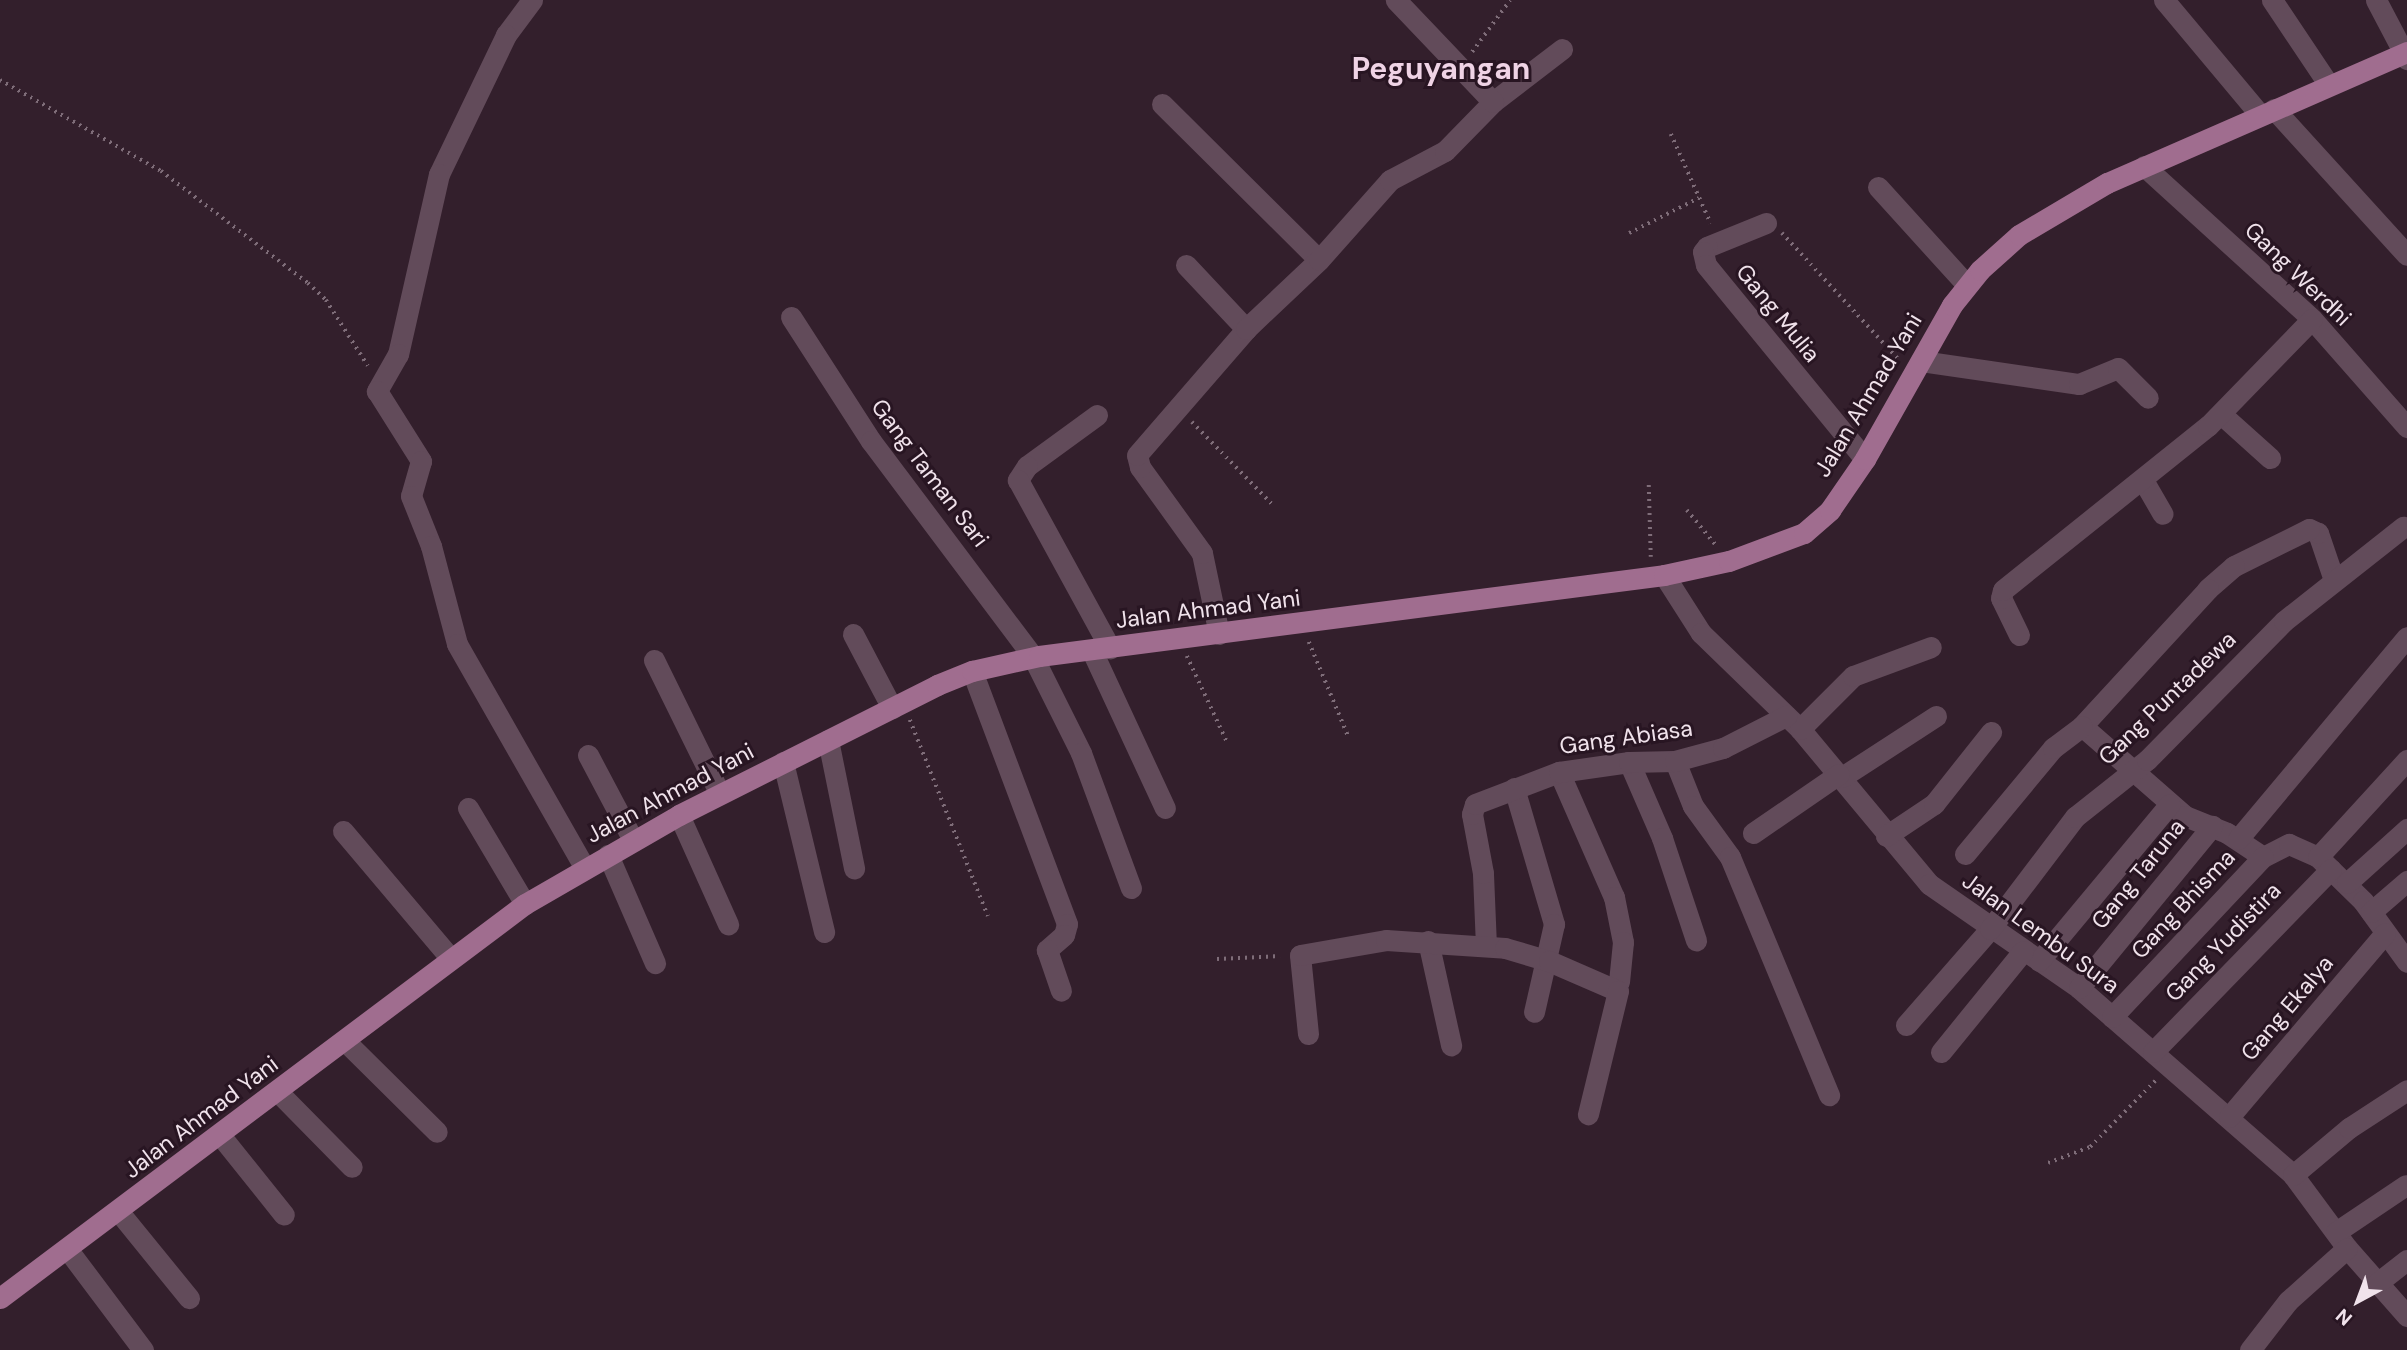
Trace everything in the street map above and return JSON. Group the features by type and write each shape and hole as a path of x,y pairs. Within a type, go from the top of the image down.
{"main road":[{"name":"Jalan Ahmad Yani","path":"0,1298 119,1212 524,904 679,815 897,705 972,671 1033,657 1658,576 1729,561 1804,533 1830,510 1865,460 1967,285 2032,226 2144,166 2329,85 2405,55"}],"street":[{"path":"532,0 506,35 439,174 398,354 379,383 377,391 421,461 411,496 431,547 457,644 585,868"},
{"path":"1396,0 1462,65 1493,102"},
{"path":"2164,0 2267,112 2407,255"},
{"path":"2272,0 2329,85"},
{"path":"2376,0 2405,55"},
{"path":"1219,634 1202,553 1136,461 1140,448 1246,328 1319,260 1390,180 1446,151 1493,102 1562,49"},
{"path":"1162,104 1319,260"},
{"name":"Gang Werdhi","path":"2144,166 2312,319 2407,427"},
{"path":"1878,187 1967,285"},
{"name":"Gang Mulia","path":"1766,223 1703,252 1706,265 1865,460"},
{"path":"1186,265 1246,328"},
{"name":"Gang Taman Sari","path":"792,317 871,441 1033,657 1081,753 1131,888"},
{"path":"2019,635 2001,598 2003,590 2143,480 2221,414 2312,319"},
{"path":"1917,368 2079,384 2118,368 2148,398"},
{"path":"2221,414 2270,458"},
{"path":"1097,415 1027,466 1018,480 1101,650 1165,808"},
{"path":"2143,480 2163,514"},
{"name":"Gang Puntadewa","path":"1906,1025 1990,929 2062,831 2133,771 2284,621 2403,527"},
{"path":"1965,854 2053,748 2082,726 2234,566 2309,529 2318,533 2334,580"},
{"name":"Jalan Lembu Sura","path":"1658,576 1701,633 1793,722 1929,884 1990,929 2079,988 2293,1175 2376,1284 2407,1316"},
{"path":"853,634 897,705"},
{"path":"2238,839 2407,637"},
{"name":"Gang Abiasa","path":"1486,946 1483,873 1473,808 1478,802 1559,772 1629,762 1675,761 1735,744 1793,722 1844,681 1931,647"},
{"path":"654,660 720,794"},
{"path":"972,671 1067,924 1064,936 1047,950 1061,991"},
{"path":"1753,833 1936,716"},
{"path":"2082,726 2185,816 2211,826 2263,857 2289,844 2324,863 2347,883 2407,962"},
{"path":"1886,836 1934,804 1990,732"},
{"path":"828,740 854,869"},
{"path":"588,755 633,840"},
{"name":"Gang Yudistira","path":"2153,1052 2324,863 2407,760"},
{"path":"1675,761 1693,806 1730,857 1829,1095"},
{"path":"783,762 824,933"},
{"path":"1629,762 1662,838 1696,940"},
{"path":"1559,772 1614,897 1623,942 1619,982"},
{"path":"1514,788 1554,924 1549,961 1534,1012"},
{"path":"1941,1052 2170,804"},
{"path":"468,808 524,904"},
{"path":"679,815 728,925"},
{"name":"Gang Taruna","path":"2079,988 2211,826"},
{"path":"2347,883 2407,829"},
{"path":"343,831 452,958"},
{"path":"608,855 655,963"},
{"name":"Gang Bhisma","path":"2112,1017 2263,857"},
{"path":"2371,912 2407,881"},
{"name":"Gang Ekalya","path":"2229,1118 2385,933"},
{"path":"1308,1034 1300,955 1373,941 1428,941 1486,946 1549,961 1618,991 1588,1114"},
{"path":"1428,941 1451,1045"},
{"path":"345,1041 437,1132"},
{"path":"2293,1175 2349,1128 2407,1090"},
{"path":"278,1092 352,1167"},
{"path":"220,1135 284,1215"},
{"path":"2250,1350 2342,1240 2406,1185"},
{"path":"119,1212 189,1298"},
{"path":"68,1250 144,1350"},
{"path":"2376,1284 2407,1260"}],"path":[{"path":"1462,65 1510,0"},
{"path":"0,80 161,171 308,283 326,300 379,383"},
{"path":"1671,134 1720,242"},
{"path":"1629,233 1699,198"},
{"path":"1766,223 1780,230 1917,368"},
{"path":"1176,405 1274,506"},
{"path":"1649,485 1658,576"},
{"path":"1688,510 1729,561"},
{"path":"1302,623 1349,738"},
{"path":"1178,639 1228,744"},
{"path":"897,705 988,916"},
{"path":"1217,959 1300,955"},
{"path":"2048,1163 2090,1147 2170,1068"}],"district":[{"name":"Peguyangan","path":"1441,69"}]}
